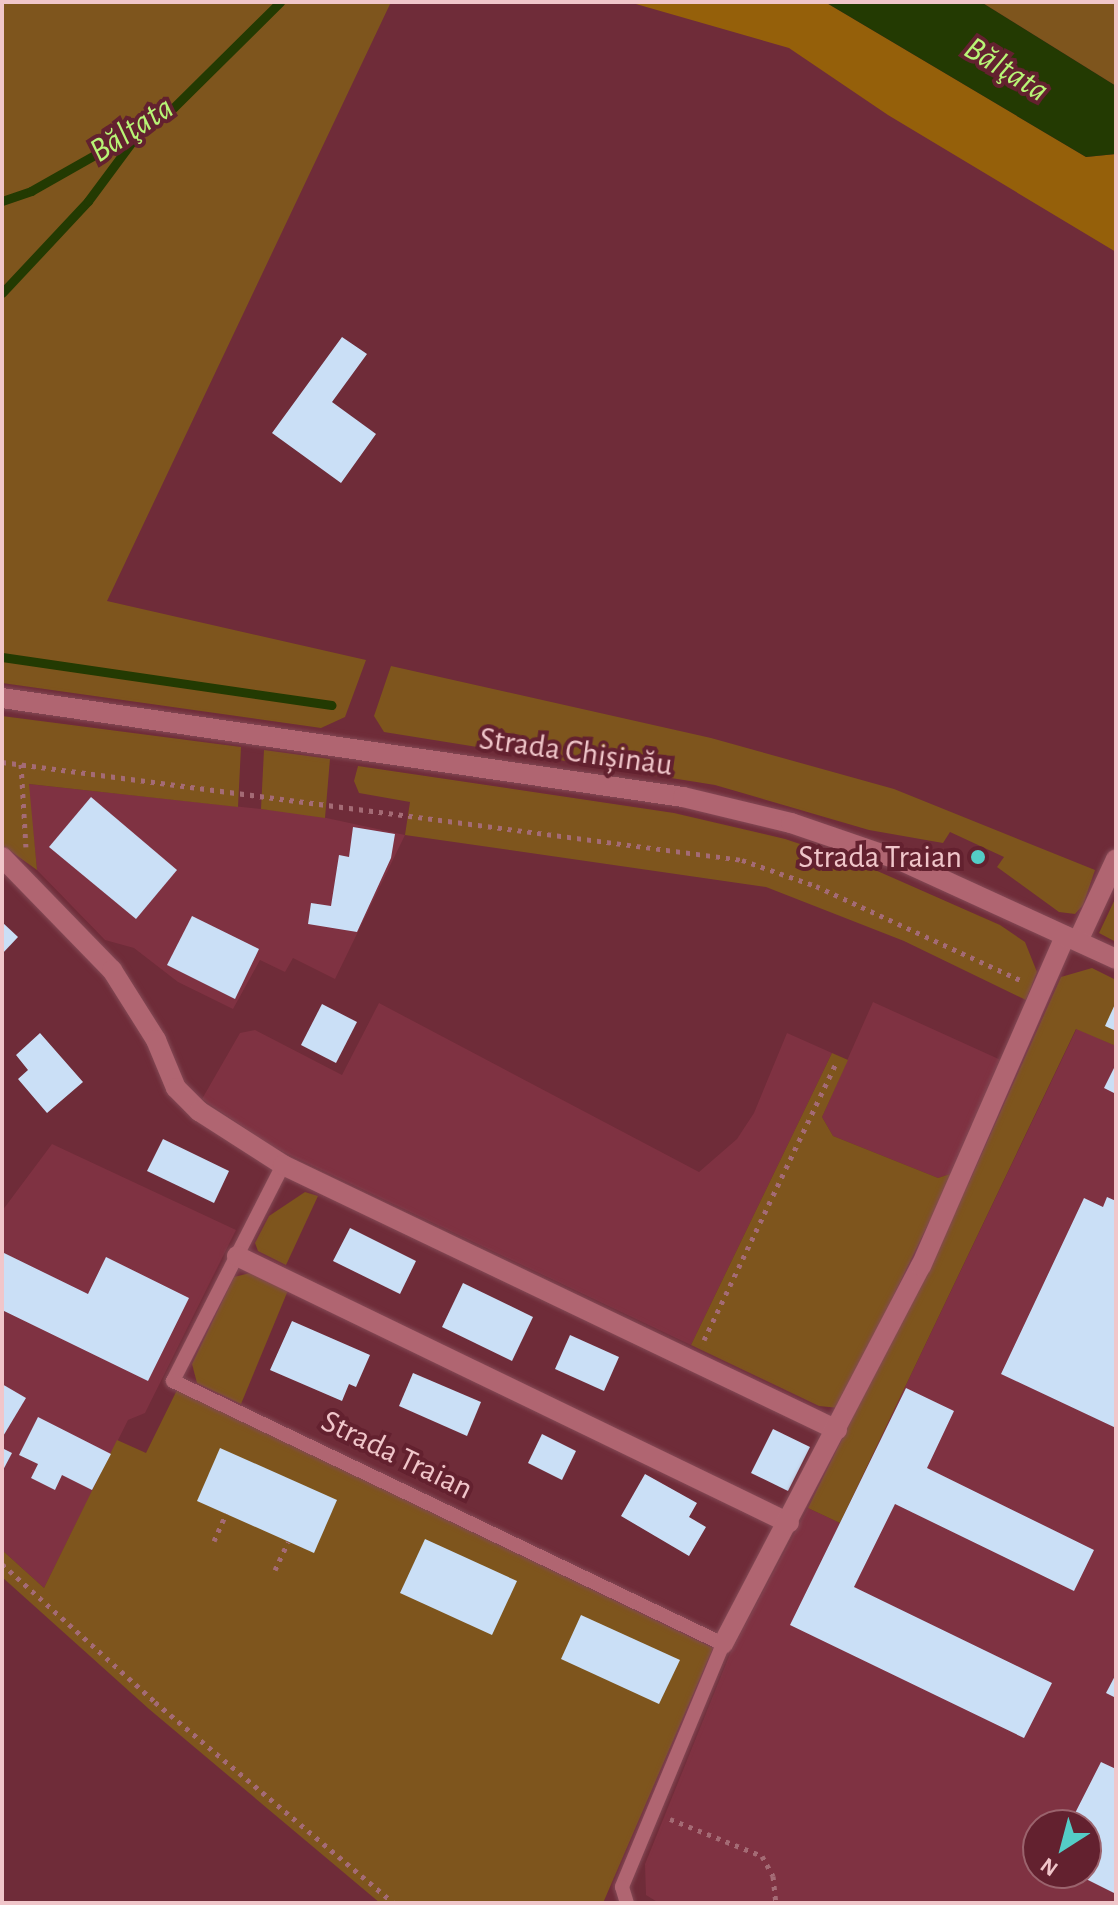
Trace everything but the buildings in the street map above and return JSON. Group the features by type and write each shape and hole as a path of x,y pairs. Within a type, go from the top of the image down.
{"street":[{"name":"Strada Chișinău","path":"2,698 683,797 791,823 902,861 1116,959"},
{"path":"2,857 29,881 112,970 156,1040 176,1088 199,1111 283,1165 837,1430"},
{"path":"723,1644 921,1266 1043,990 1116,859"},
{"path":"237,1256 789,1523"}],"lane":[{"name":"Strada Traian","path":"283,1165 173,1381 723,1644"},
{"path":"627,1903 622,1887 723,1644"}],"path":[{"path":"2,762 742,860 816,886 1043,990"},
{"path":"21,764 29,881"},
{"path":"694,1362 836,1063"},
{"path":"214,1541 226,1514"},
{"path":"275,1570 288,1542"},
{"path":"2,1564 155,1702 394,1903"},
{"path":"650,1814 684,1822 762,1856 773,1876 776,1903"}],"shaded area":[{"path":"2,2 391,2 107,601 366,660 345,717 321,728 2,683"},
{"path":"629,2 825,2 1086,157 1116,154 1116,252 888,115 789,48"},
{"path":"981,2 1116,2 1116,86"},
{"path":"391,666 711,738 894,789 1095,870 1083,905 1075,914 1059,912 997,867 1004,857 950,832 943,843 869,830 715,785 384,732 374,716"},
{"path":"2,716 241,747 238,807 29,784 37,870 2,845"},
{"path":"264,750 330,759 325,818 261,809"},
{"path":"358,766 674,813 785,839 866,866 1000,925 1025,942 1037,972 1026,1000 904,941 766,887 405,835 410,802 359,793 354,781"},
{"path":"28,784 308,814 405,835 335,979 293,958 285,972 260,960 233,1009 178,982 134,948 105,940 37,870"},
{"path":"1116,897 1116,942 1099,933"},
{"path":"1092,968 1116,980 1116,1046 1076,1029 840,1523 808,1508 970,1180 1061,977"},
{"path":"873,1002 1003,1061 953,1173 938,1178 833,1136 822,1117"},
{"path":"379,1003 699,1172 737,1139 754,1113 787,1033 832,1053 691,1345 273,1147 202,1099 240,1033 255,1030 342,1075"},
{"path":"1077,1028 1116,1046 1116,1903 659,1903 646,1895 645,1864 732,1649 808,1508 840,1523"},
{"path":"832,1053 848,1060 822,1117 833,1136 938,1178 953,1173 839,1408 819,1406 691,1345"},
{"path":"52,1144 236,1230 145,1413 128,1420 44,1588 2,1550 2,1211"},
{"path":"305,1192 318,1196 286,1265 258,1251 255,1243 269,1216"},
{"path":"254,1272 289,1288 241,1404 197,1383 192,1364 234,1277"},
{"path":"177,1390 713,1648 603,1903 380,1903 149,1709 2,1577 2,1550 44,1588 117,1440 146,1453"}],"water":[{"path":"825,2 981,2 1116,86 1116,154 1086,157"}],"waterway":[{"name":"Bălţata","path":"2,201 31,191 167,114 280,2"},
{"path":"2,293 88,201 140,131"},
{"path":"2,657 332,705"}],"place":[{"name":"Strada Traian","path":"978,857"}]}
